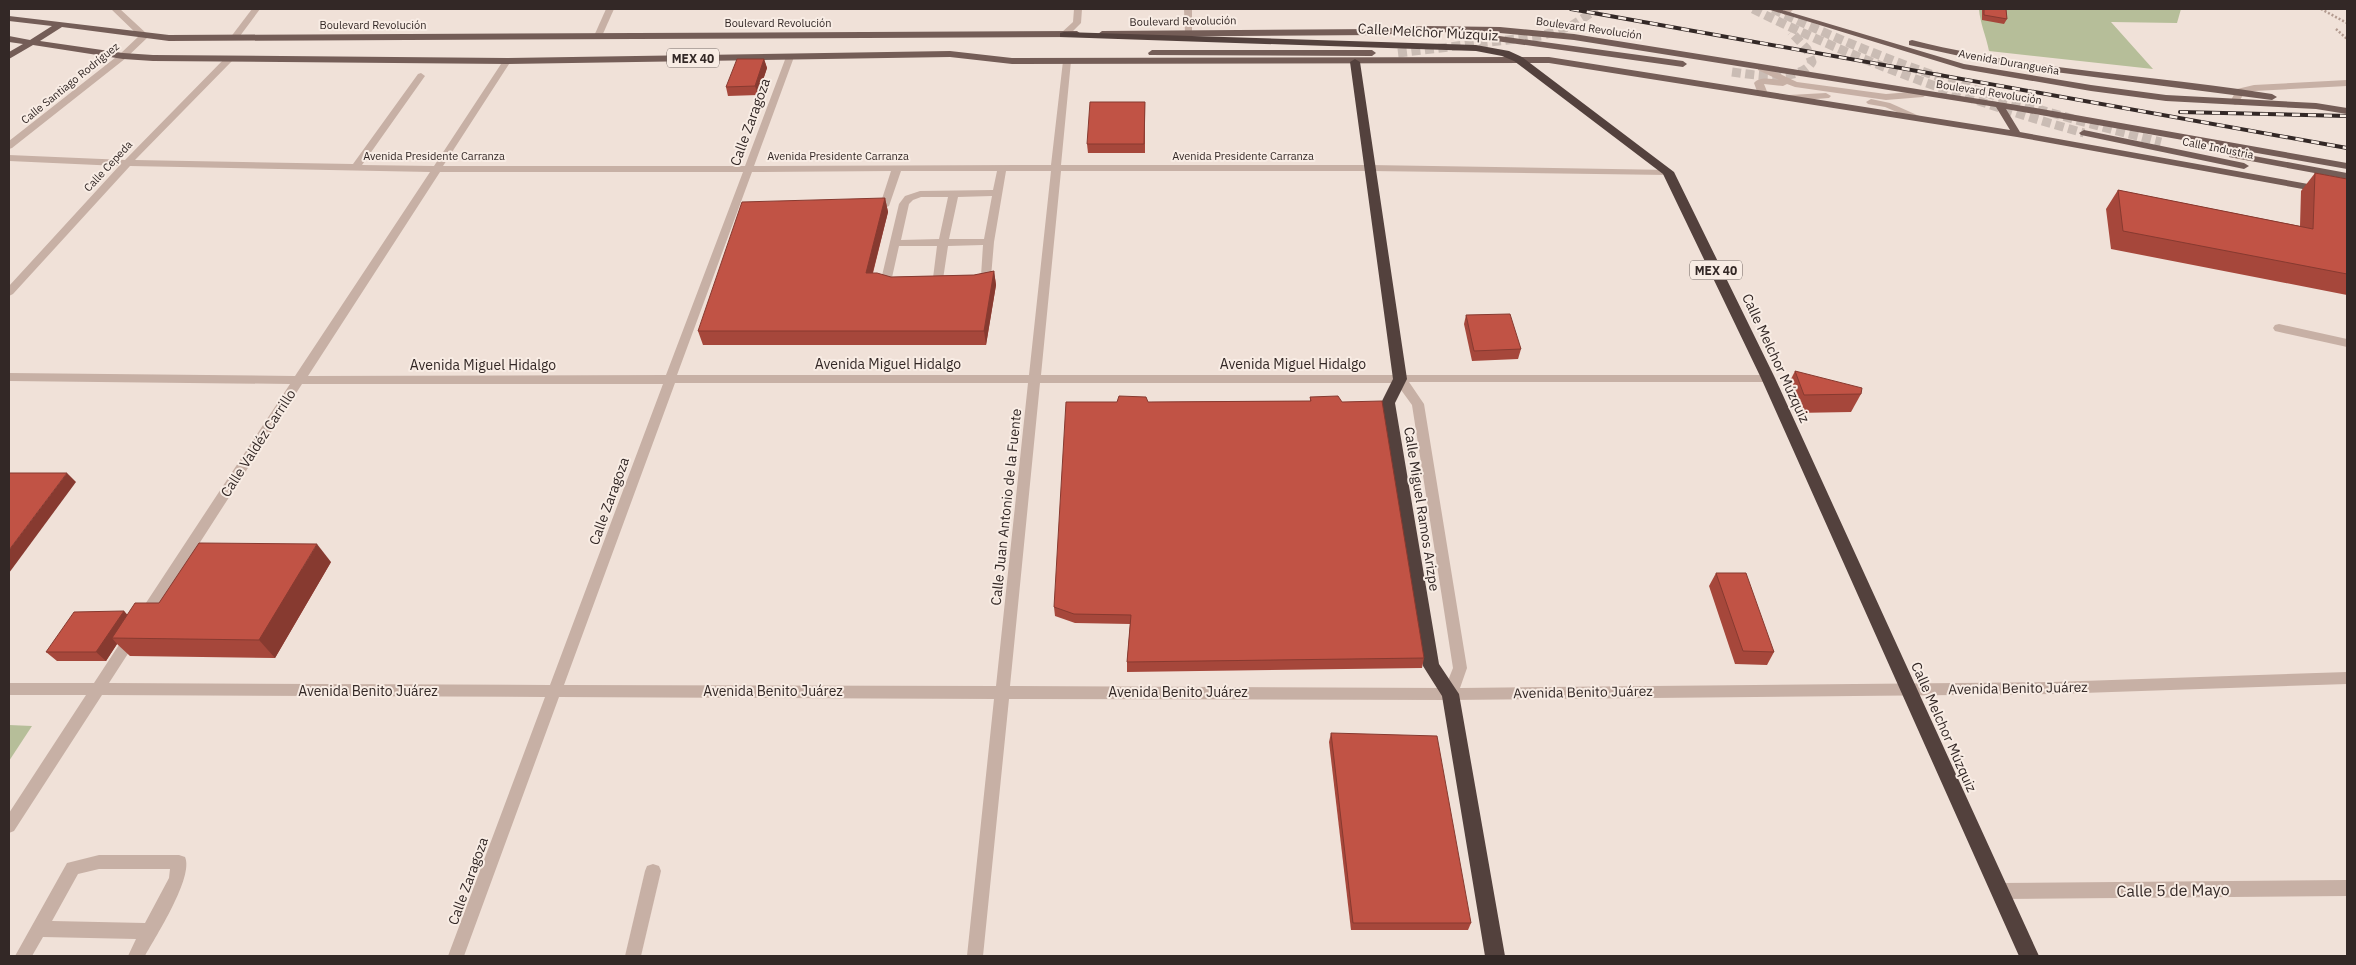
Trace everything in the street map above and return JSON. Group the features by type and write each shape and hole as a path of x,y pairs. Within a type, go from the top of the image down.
{"highway":[{"name":"Calle Melchor Múzquiz","path":"1064,35 1476,48 1505,53 1518,59 1668,172 1768,378 2029,956"},
{"path":"1355,62 1400,379"},
{"name":"Calle Miguel Ramos Arizpe","path":"1400,379 1388,403 1431,666 1450,694 1495,956"}],"main road":[{"name":"Avenida Durangueña","path":"1771,9 1788,11 1963,66 2091,88 2166,98 2316,106 2347,112"},
{"path":"1801,9 1925,47 1994,62 2240,91 2316,106"},
{"name":"Boulevard Revolución","path":"9,18 144,36 234,38 1064,35 1377,32 1425,28 1532,32 1574,37 2000,106 2347,166"},
{"path":"9,56 58,26"},
{"path":"1377,32 1540,43 1732,72"},
{"name":"MEX 40","path":"9,39 123,56 229,59 507,61 950,54 1012,61 1355,62 1518,59"},
{"path":"950,54 1398,53"},
{"path":"1518,59 1578,63 1921,118 2347,194"},
{"path":"2000,106 2017,134"},
{"name":"Calle Industria","path":"2084,134 2347,185"},
{"name":"Calle Industria","path":"2161,142 2347,176"}],"street":[{"path":"115,9 144,36"},
{"path":"234,38 256,9"},
{"path":"598,36 610,9"},
{"path":"1064,35 1077,23 1078,9"},
{"path":"1188,9 1189,33"},
{"name":"Calle Santiago Rodríguez","path":"9,146 123,56 144,36"},
{"name":"Calle Zaragoza","path":"456,956 670,380 738,211 749,168 790,57"},
{"name":"Calle Cepeda","path":"9,292 128,163 229,59"},
{"name":"Calle Valdéz Carrillo","path":"9,826 507,61"},
{"name":"Calle Juan Antonio de la Fuente","path":"975,956 1067,61"},
{"path":"1761,68 1796,84"},
{"path":"355,168 421,76"},
{"path":"1763,94 1759,83 1762,81 1886,97 1923,94"},
{"path":"2235,102 2240,91 2271,85 2347,83"},
{"name":"Avenida Presidente Carranza","path":"9,158 128,163 437,169 1370,168 1668,172"},
{"path":"866,209 876,209 885,204 896,169"},
{"path":"967,285 976,284 983,281 986,277 989,242 1002,169"},
{"path":"903,286 885,284 904,204 909,198 920,194 998,193"},
{"path":"938,285 943,242 954,194"},
{"path":"895,243 989,242"},
{"path":"2279,328 2347,343"},
{"name":"Avenida Miguel Hidalgo","path":"9,377 299,380 1768,378"},
{"path":"1400,379 1418,404 1460,668 1450,694"},
{"name":"Avenida Benito Juárez","path":"9,689 1450,694 2053,688 2347,678"},
{"path":"23,956 74,868 99,862 179,862 177,879 136,956"},
{"path":"633,956 653,871"},
{"name":"Calle 5 de Mayo","path":"2000,891 2347,888"},
{"path":"38,929 150,931"}],"path":[{"path":"2321,9 2347,23"},
{"path":"2336,29 2347,39"}],"green space":[{"path":"1979,9 2181,9 2177,23 2111,22 2153,69 1989,51"},
{"path":"9,725 32,726 9,761"}],"building":[{"path":"1984,9 2006,9 2007,19 1984,15"},
{"path":"737,59 764,59 755,86 726,87"},
{"path":"1090,102 1145,102 1144,144 1087,144"},
{"path":"2315,173 2347,179 2347,274 2123,231 2118,190 2313,229"},
{"path":"885,198 866,273 877,273 891,277 974,275 994,271 984,331 698,331 742,202"},
{"path":"1510,314 1521,349 1474,351 1466,315"},
{"path":"1795,371 1862,388 1861,394 1804,395"},
{"path":"1119,396 1146,397 1148,402 1311,401 1310,397 1338,396 1342,402 1382,401 1424,658 1127,662 1131,615 1074,614 1054,607 1066,402 1117,402"},
{"path":"9,473 67,473 9,550"},
{"path":"199,543 317,544 259,640 112,638 135,603 159,603"},
{"path":"1716,573 1746,573 1774,652 1743,651"},
{"path":"124,611 96,652 46,652 74,612"},
{"path":"1331,733 1437,736 1471,923 1353,923"}],"tunnel":[{"path":"1398,53 1541,36 1571,26 1597,9"},
{"path":"1753,9 1833,46 1916,79 1999,108 2084,133"},
{"path":"1773,9 1820,31 1915,69 1964,86 2061,116 2161,142"},
{"path":"1732,72 1776,76 1798,73 1806,69 1812,62 1807,49 1791,32"}],"railway":[{"path":"1571,9 2347,148"},
{"path":"2180,112 2347,116"}]}
